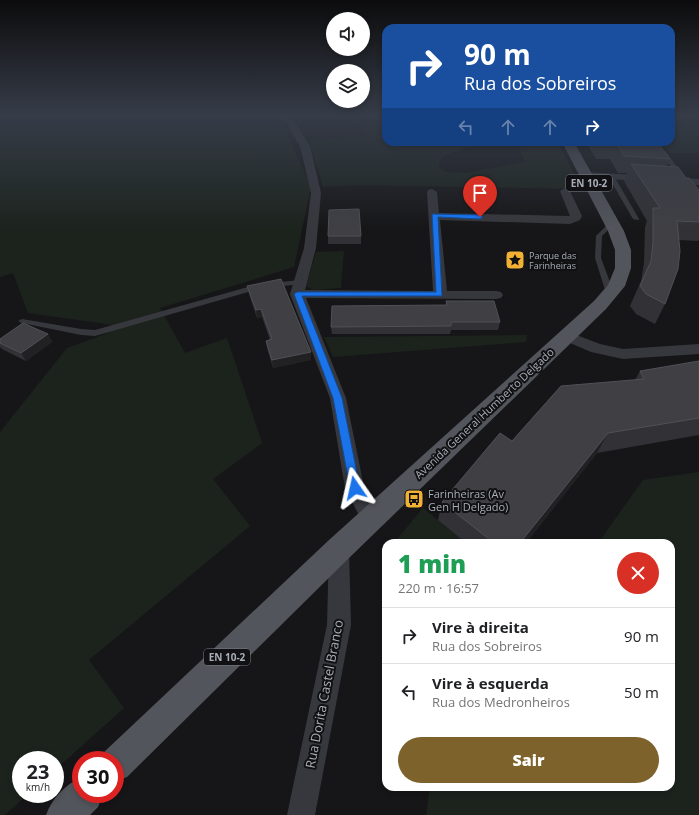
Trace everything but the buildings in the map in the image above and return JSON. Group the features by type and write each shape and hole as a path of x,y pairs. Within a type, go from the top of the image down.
{"main road":[{"name":"Avenida General Humberto Delgado","path":"124,756 340,549 600,305 616,286 623,268 623,250 612,223 574,154"},
{"path":"64,815 76,803"}],"street":[{"path":"307,154 316,194 310,248 298,288 338,398 355,488 371,520"},
{"path":"585,175 699,182"},
{"path":"434,216 570,220 576,218 576,216 565,191"},
{"path":"432,192 440,294"},
{"path":"298,288 496,295"},
{"path":"566,336 596,348 623,354 699,350"},
{"name":"Rua Dorita Castel Branco","path":"301,815 339,625 340,549"}],"lane":[{"path":"659,156 666,156 684,181"},
{"path":"611,176 636,219"},
{"path":"610,293 598,258 599,236 612,223"},
{"path":"22,321 81,332 96,333 264,285 298,288"}],"shaded area":[{"path":"0,154 296,154 311,187 294,267 160,308 185,353 227,338 262,443 213,479 250,526 89,660 124,708 76,751 72,751 72,755 64,762 64,751 12,751 12,803 18,803 5,815 0,815 0,432 67,348 108,333 113,325 28,313 13,273 0,277"},
{"path":"313,154 450,154 442,157 438,166 446,172 465,173 525,162 522,154 564,154 583,189 359,185 323,187"},
{"path":"344,251 341,288 313,290 306,286 316,252"},
{"path":"527,335 526,342 333,357 324,337"},
{"path":"699,472 699,815 426,815 429,791 675,791 675,539 601,539 643,480"},
{"path":"423,508 461,539 397,539"}],"place":[{"name":"Parque das Farinheiras","path":"515,260"},
{"name":"Farinheiras (Av Gen H Delgado)","path":"414,499"}],"route":[{"path":"355,488 338,398 297,294 440,294 434,216 480,217"}]}
